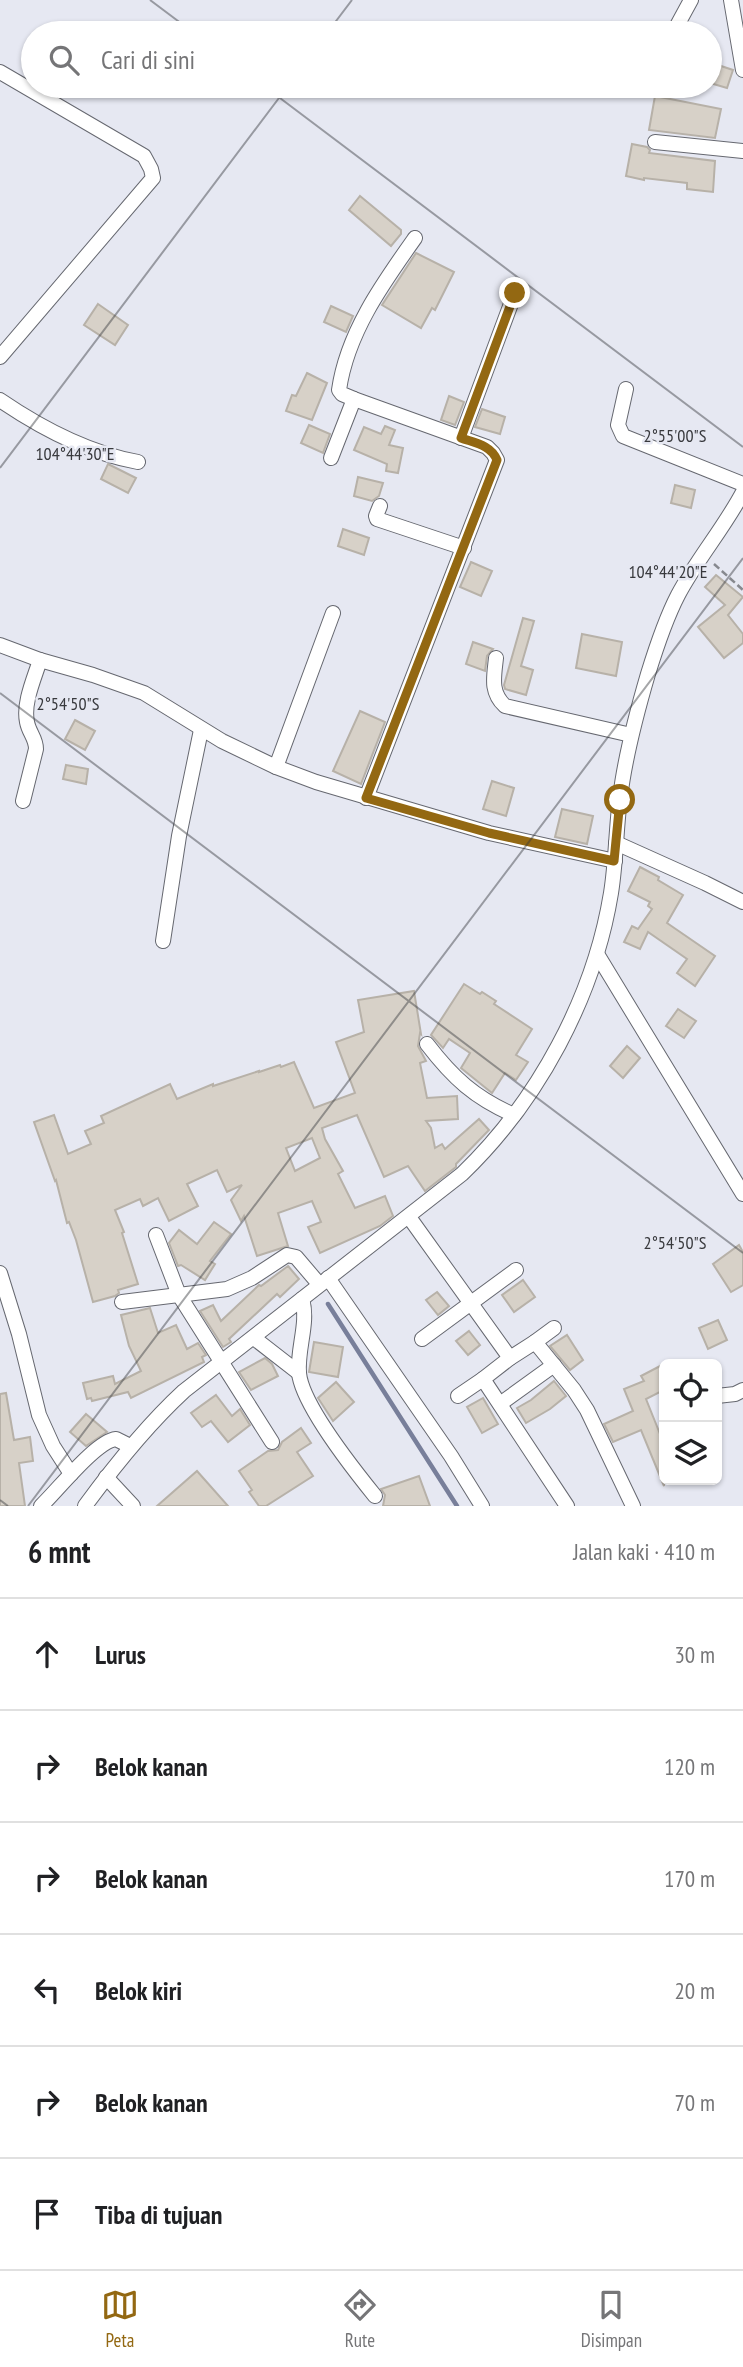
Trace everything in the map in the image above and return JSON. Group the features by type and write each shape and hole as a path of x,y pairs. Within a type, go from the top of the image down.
{"street":[{"path":"680,21 691,0"},
{"path":"731,0 743,70"},
{"path":"1,75 21,86"},
{"path":"0,357 153,178 144,156 42,98"},
{"path":"655,142 743,151"},
{"path":"366,798 497,460 487,447 354,399 342,394 339,388 353,343 376,292 415,238"},
{"path":"461,438 515,293"},
{"path":"626,388 618,425 622,436 743,484"},
{"path":"331,458 354,399"},
{"path":"0,400 53,432 92,449 138,462"},
{"path":"85,1506 130,1446 184,1391 409,1217 482,1155 514,1115 542,1072 568,1024 597,954 611,893 625,765 648,674 665,622 678,595 731,516 743,492"},
{"path":"380,506 377,519 464,548"},
{"path":"276,767 333,613"},
{"path":"0,645 144,693 201,730 276,767 366,798 489,833 614,861"},
{"path":"496,658 494,689 505,706 632,735"},
{"path":"23,801 36,750 36,741 26,722 28,699 40,660"},
{"path":"163,941 179,836 201,730"},
{"path":"616,843 743,902"},
{"path":"597,954 743,1194"},
{"path":"427,1044 447,1070 473,1093 514,1115"},
{"path":"409,1217 510,1358"},
{"path":"156,1235 179,1295 220,1364 272,1442"},
{"path":"122,1301 212,1292 239,1284 287,1255 296,1257 324,1281 451,1456 482,1506"},
{"path":"422,1339 516,1270"},
{"path":"0,1273 19,1334 39,1415 53,1446 71,1475"},
{"path":"302,1298 305,1312 299,1373 305,1393 330,1437 375,1496"},
{"path":"458,1396 554,1328"},
{"path":"254,1338 299,1373"},
{"path":"535,1342 587,1410 633,1506"},
{"path":"500,1404 554,1365"},
{"path":"483,1378 567,1506"},
{"path":"722,1395 743,1390"},
{"path":"41,1506 111,1439 130,1446"},
{"path":"106,1476 133,1506"}],"path":[{"path":"704,554 743,590"}],"building":[{"path":"722,66 733,70 727,88 722,87"},
{"path":"655,98 721,109 715,138 649,130"},
{"path":"632,144 647,147 649,153 715,161 713,192 687,189 687,183 626,176"},
{"path":"360,196 401,230 401,234 391,246 349,210"},
{"path":"416,253 454,272 435,310 432,308 421,328 382,305"},
{"path":"98,304 128,325 115,345 84,325"},
{"path":"331,306 353,316 346,332 324,322"},
{"path":"307,373 327,383 312,420 286,411 292,395 296,396"},
{"path":"449,396 464,402 455,425 441,420"},
{"path":"482,409 505,417 500,434 475,427"},
{"path":"309,425 330,434 323,453 301,443"},
{"path":"385,426 395,430 389,445 403,448 398,473 386,471 387,464 354,450 364,427 381,434"},
{"path":"108,464 136,478 128,493 101,479"},
{"path":"358,477 383,483 379,496 372,501 354,496"},
{"path":"675,485 695,490 691,508 671,503"},
{"path":"343,529 369,538 364,555 338,546"},
{"path":"471,562 492,571 481,596 460,587"},
{"path":"716,575 743,597 728,615 743,634 743,643 724,658 698,627 725,605 705,587"},
{"path":"523,618 534,621 521,666 533,670 526,695 505,689 504,685"},
{"path":"582,634 622,642 616,676 576,668"},
{"path":"473,642 493,649 487,656 485,671 466,664"},
{"path":"360,711 385,722 361,784 333,771"},
{"path":"75,720 95,731 85,750 65,739"},
{"path":"66,765 88,769 86,784 63,779"},
{"path":"492,781 514,788 506,816 483,809"},
{"path":"562,809 593,816 587,844 555,837"},
{"path":"640,867 683,895 667,923 715,956 695,986 677,973 687,959 648,932 640,949 624,942 632,926 638,929 652,909 648,906 650,902 628,891"},
{"path":"464,984 496,1001 494,1004 532,1029 516,1055 528,1062 516,1080 505,1073 492,1093 461,1068 470,1053 449,1039 443,1048 431,1035"},
{"path":"414,991 421,1034 418,1046 426,1061 420,1063 427,1098 457,1096 458,1119 426,1121 431,1128 435,1148 442,1144 445,1149 479,1119 489,1130 456,1167 425,1191 408,1166 384,1177 357,1115 322,1128 325,1139 343,1171 338,1174 355,1208 385,1196 393,1216 380,1226 320,1253 308,1227 321,1222 312,1201 278,1213 288,1246 257,1256 244,1216 241,1221 231,1200 242,1185 227,1192 217,1170 187,1184 198,1206 169,1221 158,1198 143,1206 140,1199 115,1210 138,1284 118,1290 119,1293 115,1296 93,1302 76,1240 69,1222 67,1223 56,1180 34,1122 54,1115 68,1154 91,1144 85,1131 104,1123 101,1116 170,1084 177,1099 213,1084 294,1062 314,1108 355,1093 336,1042 364,1032 358,1000","holes":["312,1138 320,1158 295,1171 286,1148"]},
{"path":"678,1009 696,1021 684,1038 666,1026"},
{"path":"627,1046 640,1058 623,1078 610,1066"},
{"path":"214,1222 231,1234 210,1261 215,1264 205,1280 181,1265 178,1266 169,1243 179,1230 197,1244"},
{"path":"739,1245 743,1252 743,1285 731,1292 713,1264"},
{"path":"288,1266 299,1279 280,1297 277,1294 223,1347 200,1311 213,1305 221,1321 259,1285"},
{"path":"523,1280 535,1297 514,1312 502,1295"},
{"path":"437,1292 449,1306 438,1315 426,1300"},
{"path":"150,1308 158,1333 176,1325 187,1349 198,1343 206,1355 202,1357 204,1362 131,1398 128,1392 92,1401 91,1398 87,1399 83,1383 113,1376 115,1384 141,1371 129,1346 121,1315"},
{"path":"718,1320 727,1340 708,1349 699,1328"},
{"path":"469,1331 480,1345 468,1355 456,1341"},
{"path":"567,1335 583,1360 570,1370 550,1346"},
{"path":"314,1342 343,1347 338,1377 309,1372"},
{"path":"265,1358 272,1364 278,1376 251,1390 239,1372"},
{"path":"659,1367 659,1392 646,1399 659,1432 659,1474 641,1430 613,1442 604,1424 633,1411 624,1389 644,1381 641,1376"},
{"path":"554,1381 566,1396 526,1423 517,1408"},
{"path":"336,1382 354,1402 333,1421 318,1398"},
{"path":"6,1393 14,1440 30,1437 33,1461 19,1463 25,1506 0,1506 0,1394"},
{"path":"216,1395 232,1416 240,1409 250,1425 228,1442 211,1421 202,1427 191,1413"},
{"path":"483,1398 498,1424 482,1433 467,1407"},
{"path":"86,1414 107,1432 86,1446 70,1432"},
{"path":"301,1428 311,1443 297,1452 313,1476 266,1506 259,1506 239,1471 268,1451 278,1450 282,1442"},
{"path":"197,1471 228,1506 157,1506"},
{"path":"419,1476 430,1506 383,1506 385,1495 381,1489"}],"waterway":[{"path":"328,1304 457,1506"}],"route":[{"path":"515,293 461,438 487,447 497,460 366,798 489,833 614,861 620,800"}]}
